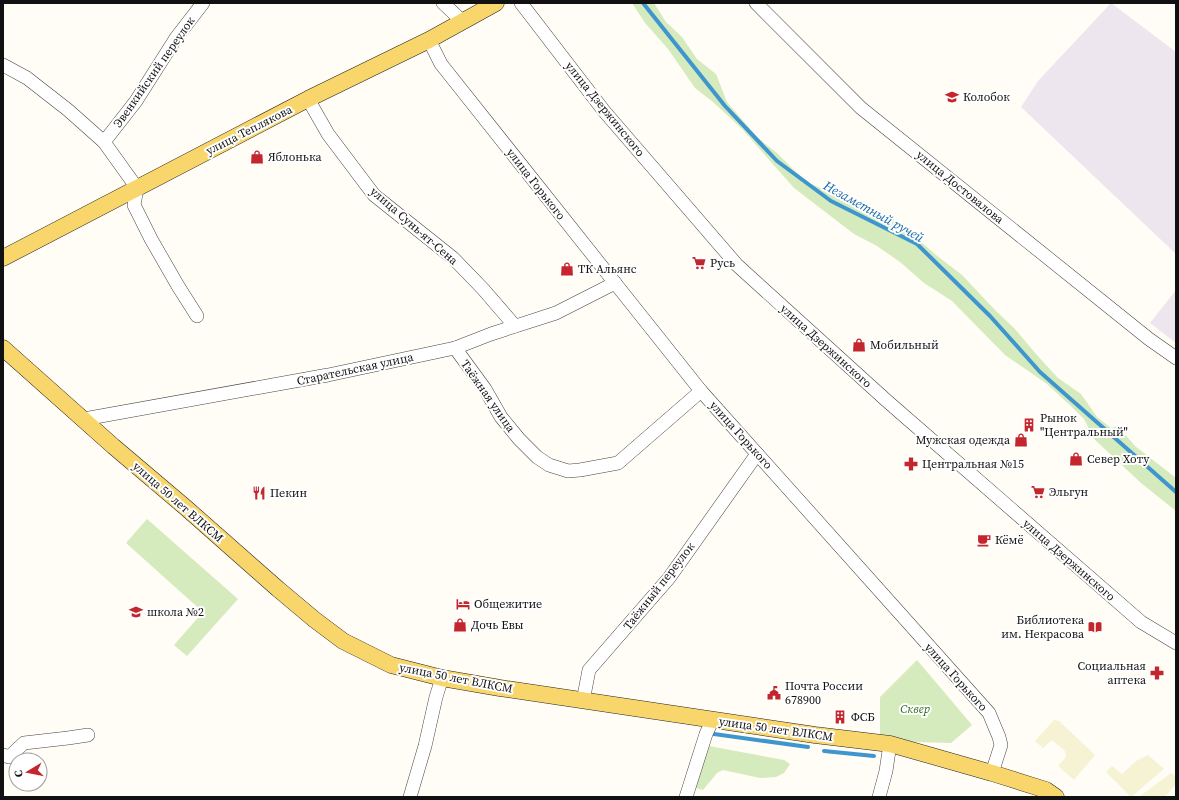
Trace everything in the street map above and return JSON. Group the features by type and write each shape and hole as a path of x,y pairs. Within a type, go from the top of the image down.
{"main road":[{"name":"улица Теплякова","path":"3,258 308,99 429,40 496,3"},
{"name":"улица 50 лет ВЛКСМ","path":"6,355 84,419 278,589 343,641 391,665 442,678 583,701 712,721 890,744 992,772"},
{"path":"992,772 1046,790 1056,797"}],"street":[{"name":"Эвенкийский переулок","path":"104,142 136,101 176,38 203,3"},
{"path":"443,3 462,21"},
{"name":"улица Дзержинского","path":"521,3 604,111 737,265 887,401 1140,622 1176,643"},
{"name":"улица Достовалова","path":"756,3 861,108 1149,339 1176,358"},
{"name":"улица Горького","path":"429,40 441,64 701,391 989,713 1001,745 992,772"},
{"path":"3,65 27,78 68,110 104,142 137,188 134,204 151,240 197,316"},
{"name":"улица Сунь-ят-Сена","path":"308,99 328,134 374,195 453,258 483,289 515,326"},
{"name":"Старательская улица","path":"84,419 320,377 455,348 556,313 615,283"},
{"name":"Таёжная улица","path":"455,348 485,389 501,417 518,439 537,457 549,465 568,471 618,463 701,391"},
{"name":"Таёжный переулок","path":"583,701 589,670 669,578 757,454"},
{"path":"410,797 425,746 436,697 442,678"},
{"path":"686,797 706,734 712,721"},
{"path":"3,755 9,757 24,743 88,735"},
{"path":"879,797 886,771 890,744"}],"shaded area":[{"path":"1111,3 1176,52 1176,254 1021,107 1038,81"},
{"path":"1176,290 1176,343 1150,323"},
{"path":"1054,720 1059,721 1095,755 1074,780 1058,766 1066,757 1065,751 1052,740 1043,748 1035,741"},
{"path":"1148,755 1164,769 1131,797 1106,772 1112,766 1122,774 1136,761"},
{"path":"1171,773 1176,777 1176,784 1165,797 1139,797"}],"green space":[{"path":"632,3 654,3 666,22 682,37 697,59 716,74 727,102 758,138 777,153 797,173 811,184 823,189 835,190 897,221 936,255 962,275 1014,328 1058,378 1081,394 1097,417 1111,428 1118,426 1135,446 1176,478 1176,511 1141,483 1094,439 1084,419 1073,408 1047,384 1005,355 952,301 924,283 900,262 877,246 854,234 794,188 742,129 713,102 695,88 668,49 645,23"},
{"path":"147,519 238,599 187,656 174,645 203,612 126,543"},
{"name":"Сквер","path":"917,660 972,725 951,743 880,741 880,697"},
{"path":"709,746 784,760 790,764 784,773 776,777 760,778 723,770 717,773 703,790 692,787"}],"waterway":[{"name":"Незаметный ручей","path":"643,3 725,106 777,161 831,201 917,244 990,316 1040,372 1176,492"},
{"path":"714,734 808,747"},
{"path":"824,751 874,756"}],"place":[{"name":"Колобок","path":"952,97"},
{"name":"Яблонька","path":"257,157"},
{"name":"Русь","path":"699,263"},
{"name":"ТК Альянс","path":"567,269"},
{"name":"Мобильный","path":"859,345"},
{"name":"Рынок \"Центральный\"","path":"1029,425"},
{"name":"Мужская одежда","path":"1021,440"},
{"name":"Север Хоту","path":"1076,459"},
{"name":"Центральная №15","path":"911,464"},
{"name":"Эльгун","path":"1038,492"},
{"name":"Пекин","path":"259,493"},
{"name":"Кёмё","path":"984,540"},
{"name":"Общежитие","path":"463,604"},
{"name":"школа №2","path":"136,612"},
{"name":"Дочь Евы","path":"460,625"},
{"name":"Библиотека им. Некрасова","path":"1095,627"},
{"name":"Социальная аптека","path":"1157,673"},
{"name":"Почта России 678900","path":"774,693"},
{"name":"ФСБ","path":"840,717"}]}
